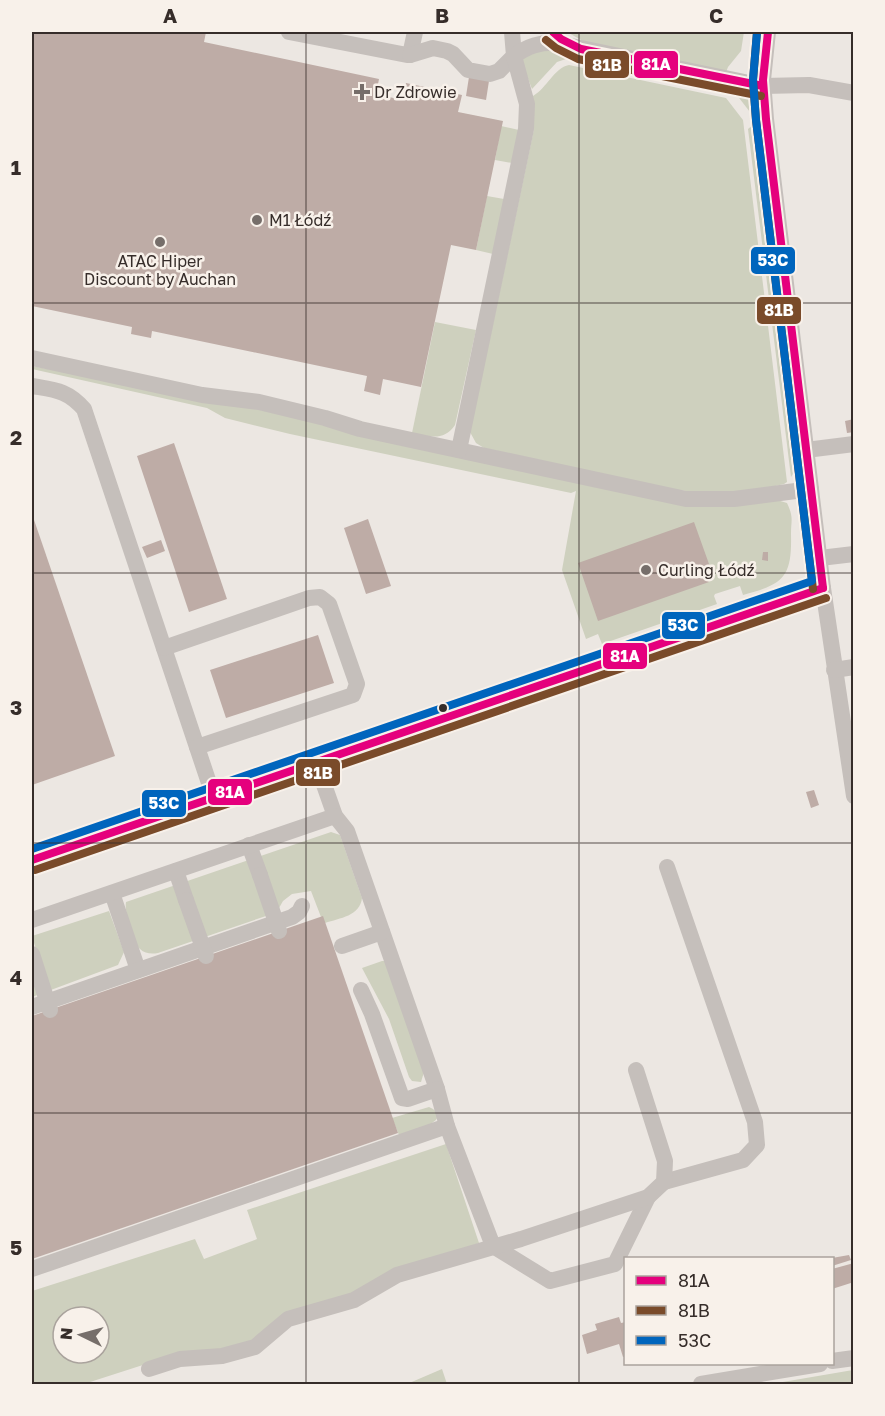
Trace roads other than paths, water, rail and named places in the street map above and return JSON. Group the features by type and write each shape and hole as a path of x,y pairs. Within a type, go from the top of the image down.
{"street":[{"path":"289,32 404,55 433,48 453,54 468,70 490,74 499,71 522,50 538,44 557,43 763,86 809,85 854,93"},
{"path":"410,55 415,32"},
{"path":"459,450 526,129 528,113 514,56 512,32"},
{"path":"553,32 575,46"},
{"path":"768,32 763,86 834,670 854,796"},
{"path":"32,358 201,395 258,402 360,429 686,499 734,499 811,489"},
{"path":"32,386 60,391 74,397 84,409 214,798"},
{"path":"806,450 854,444"},
{"path":"820,558 854,554"},
{"path":"32,860 824,588"},
{"path":"164,648 309,598 320,597 329,604 357,684 353,694 197,747"},
{"path":"834,670 854,667"},
{"path":"316,762 335,816 347,831 437,1089 447,1126 493,1246 550,1281 615,1264 648,1197 664,1182 743,1160 757,1145 755,1122 667,867"},
{"path":"32,920 335,816"},
{"path":"249,845 279,931"},
{"path":"176,870 206,957"},
{"path":"112,893 138,970"},
{"path":"32,1007 292,917 299,912 302,906"},
{"path":"342,946 382,932"},
{"path":"32,954 51,1010"},
{"path":"361,990 402,1098 408,1099 437,1089"},
{"path":"636,1070 665,1161 664,1182"},
{"path":"32,1269 447,1126"},
{"path":"149,1369 180,1359 222,1356 255,1347 288,1319 354,1300 397,1275 521,1239 648,1197"},
{"path":"834,1361 854,1358"},
{"path":"701,1384 814,1365"}],"place":[{"name":"Dr Zdrowie","path":"362,92"},
{"name":"M1 Łódź","path":"257,220"},
{"name":"ATAC Hiper Discount by Auchan","path":"160,242"},
{"name":"Curling Łódź","path":"646,570"}]}
